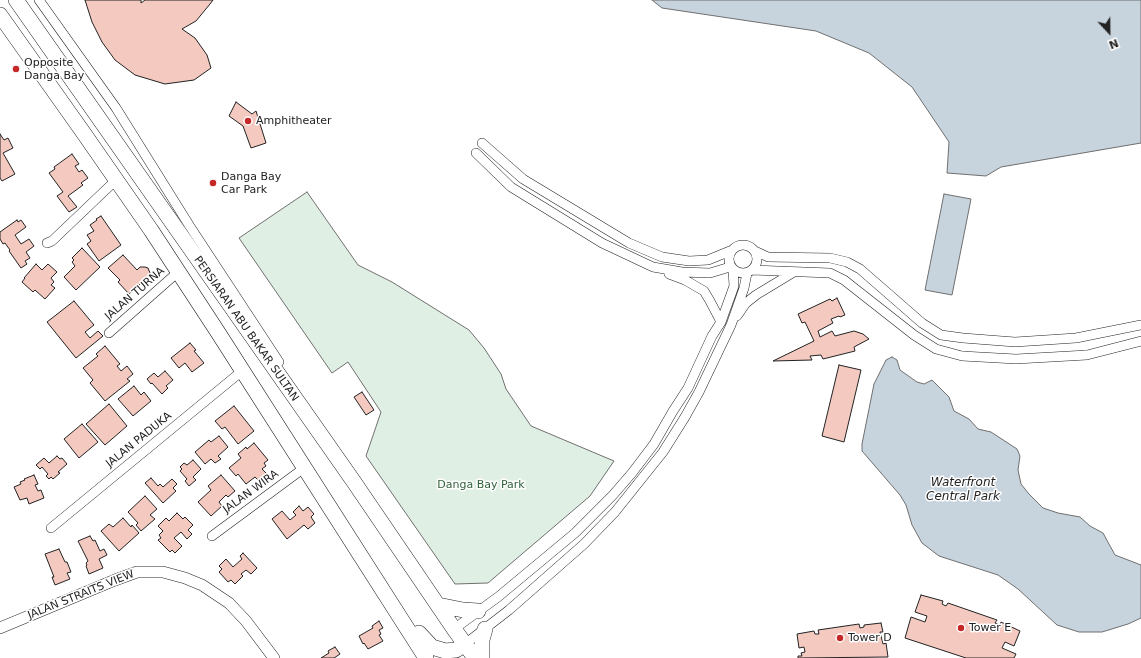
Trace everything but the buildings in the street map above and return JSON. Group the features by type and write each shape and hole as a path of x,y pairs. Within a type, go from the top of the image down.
{"highway":[{"name":"PERSIARAN ABU BAKAR SULTAN","path":"16,0 301,406 475,658"},
{"path":"0,15 116,180 178,272 426,658"},
{"path":"360,556 421,637 432,647 446,655"},
{"path":"438,605 463,610 478,611"},
{"path":"446,655 446,637 454,628"},
{"path":"482,658 482,640 485,629"},
{"path":"446,655 465,644"}],"street":[{"path":"39,0 116,108 189,225 281,366 301,406"},
{"path":"482,143 523,179 629,243 662,257 689,261 708,260 730,252"},
{"path":"476,153 511,187 602,243 684,280 704,292 721,322"},
{"path":"47,243 52,241 116,180"},
{"path":"454,628 498,597 576,533 613,495 654,444 688,388 712,336 721,322 734,286 732,268 728,259 733,248 741,245 748,246 768,257 830,258 848,262 860,269 922,323 941,335 1015,342 1076,338 1141,325"},
{"path":"465,644 510,610 584,544 620,506 663,452 699,392 731,325 750,271 757,262 755,251"},
{"path":"653,267 682,272 710,274 732,268"},
{"path":"732,268 739,273 750,271 830,273 844,280 914,335 936,348 962,356 1016,359 1087,355 1141,341"},
{"name":"JALAN TURNA","path":"109,333 178,272"},
{"path":"731,325 746,303 794,272"},
{"name":"JALAN PADUKA","path":"50,528 242,371"},
{"name":"JALAN WIRA","path":"212,536 304,468"},
{"name":"JALAN STRAITS VIEW","path":"0,628 115,580 138,572 163,572 185,578 202,585 230,602 274,658"}],"green space":[{"name":"Danga Bay Park","path":"307,192 358,265 392,282 469,330 484,348 501,374 506,389 531,426 614,461 590,496 488,583 455,584 366,456 381,412 348,362 332,373 239,238"}],"water":[{"path":"652,0 1141,0 1141,143 1001,167 986,176 947,173 949,142 912,87 869,53 816,31 662,8"},
{"path":"944,194 971,199 952,295 925,290"},
{"name":"Waterfront Central Park","path":"892,357 897,360 900,370 917,382 924,384 932,380 949,397 954,411 969,419 978,429 991,432 1017,449 1020,456 1018,470 1021,484 1043,508 1058,513 1080,517 1090,526 1103,533 1115,555 1141,565 1141,618 1128,624 1102,632 1079,632 1057,625 1018,589 998,575 939,556 922,543 912,525 906,505 900,495 862,451 862,444 874,384 886,360"}],"place":[{"name":"Opposite Danga Bay","path":"16,69"},
{"name":"Amphitheater","path":"248,121"},
{"name":"Danga Bay Car Park","path":"213,183"},
{"name":"Tower E","path":"961,628"},
{"name":"Tower D","path":"840,638"}]}
